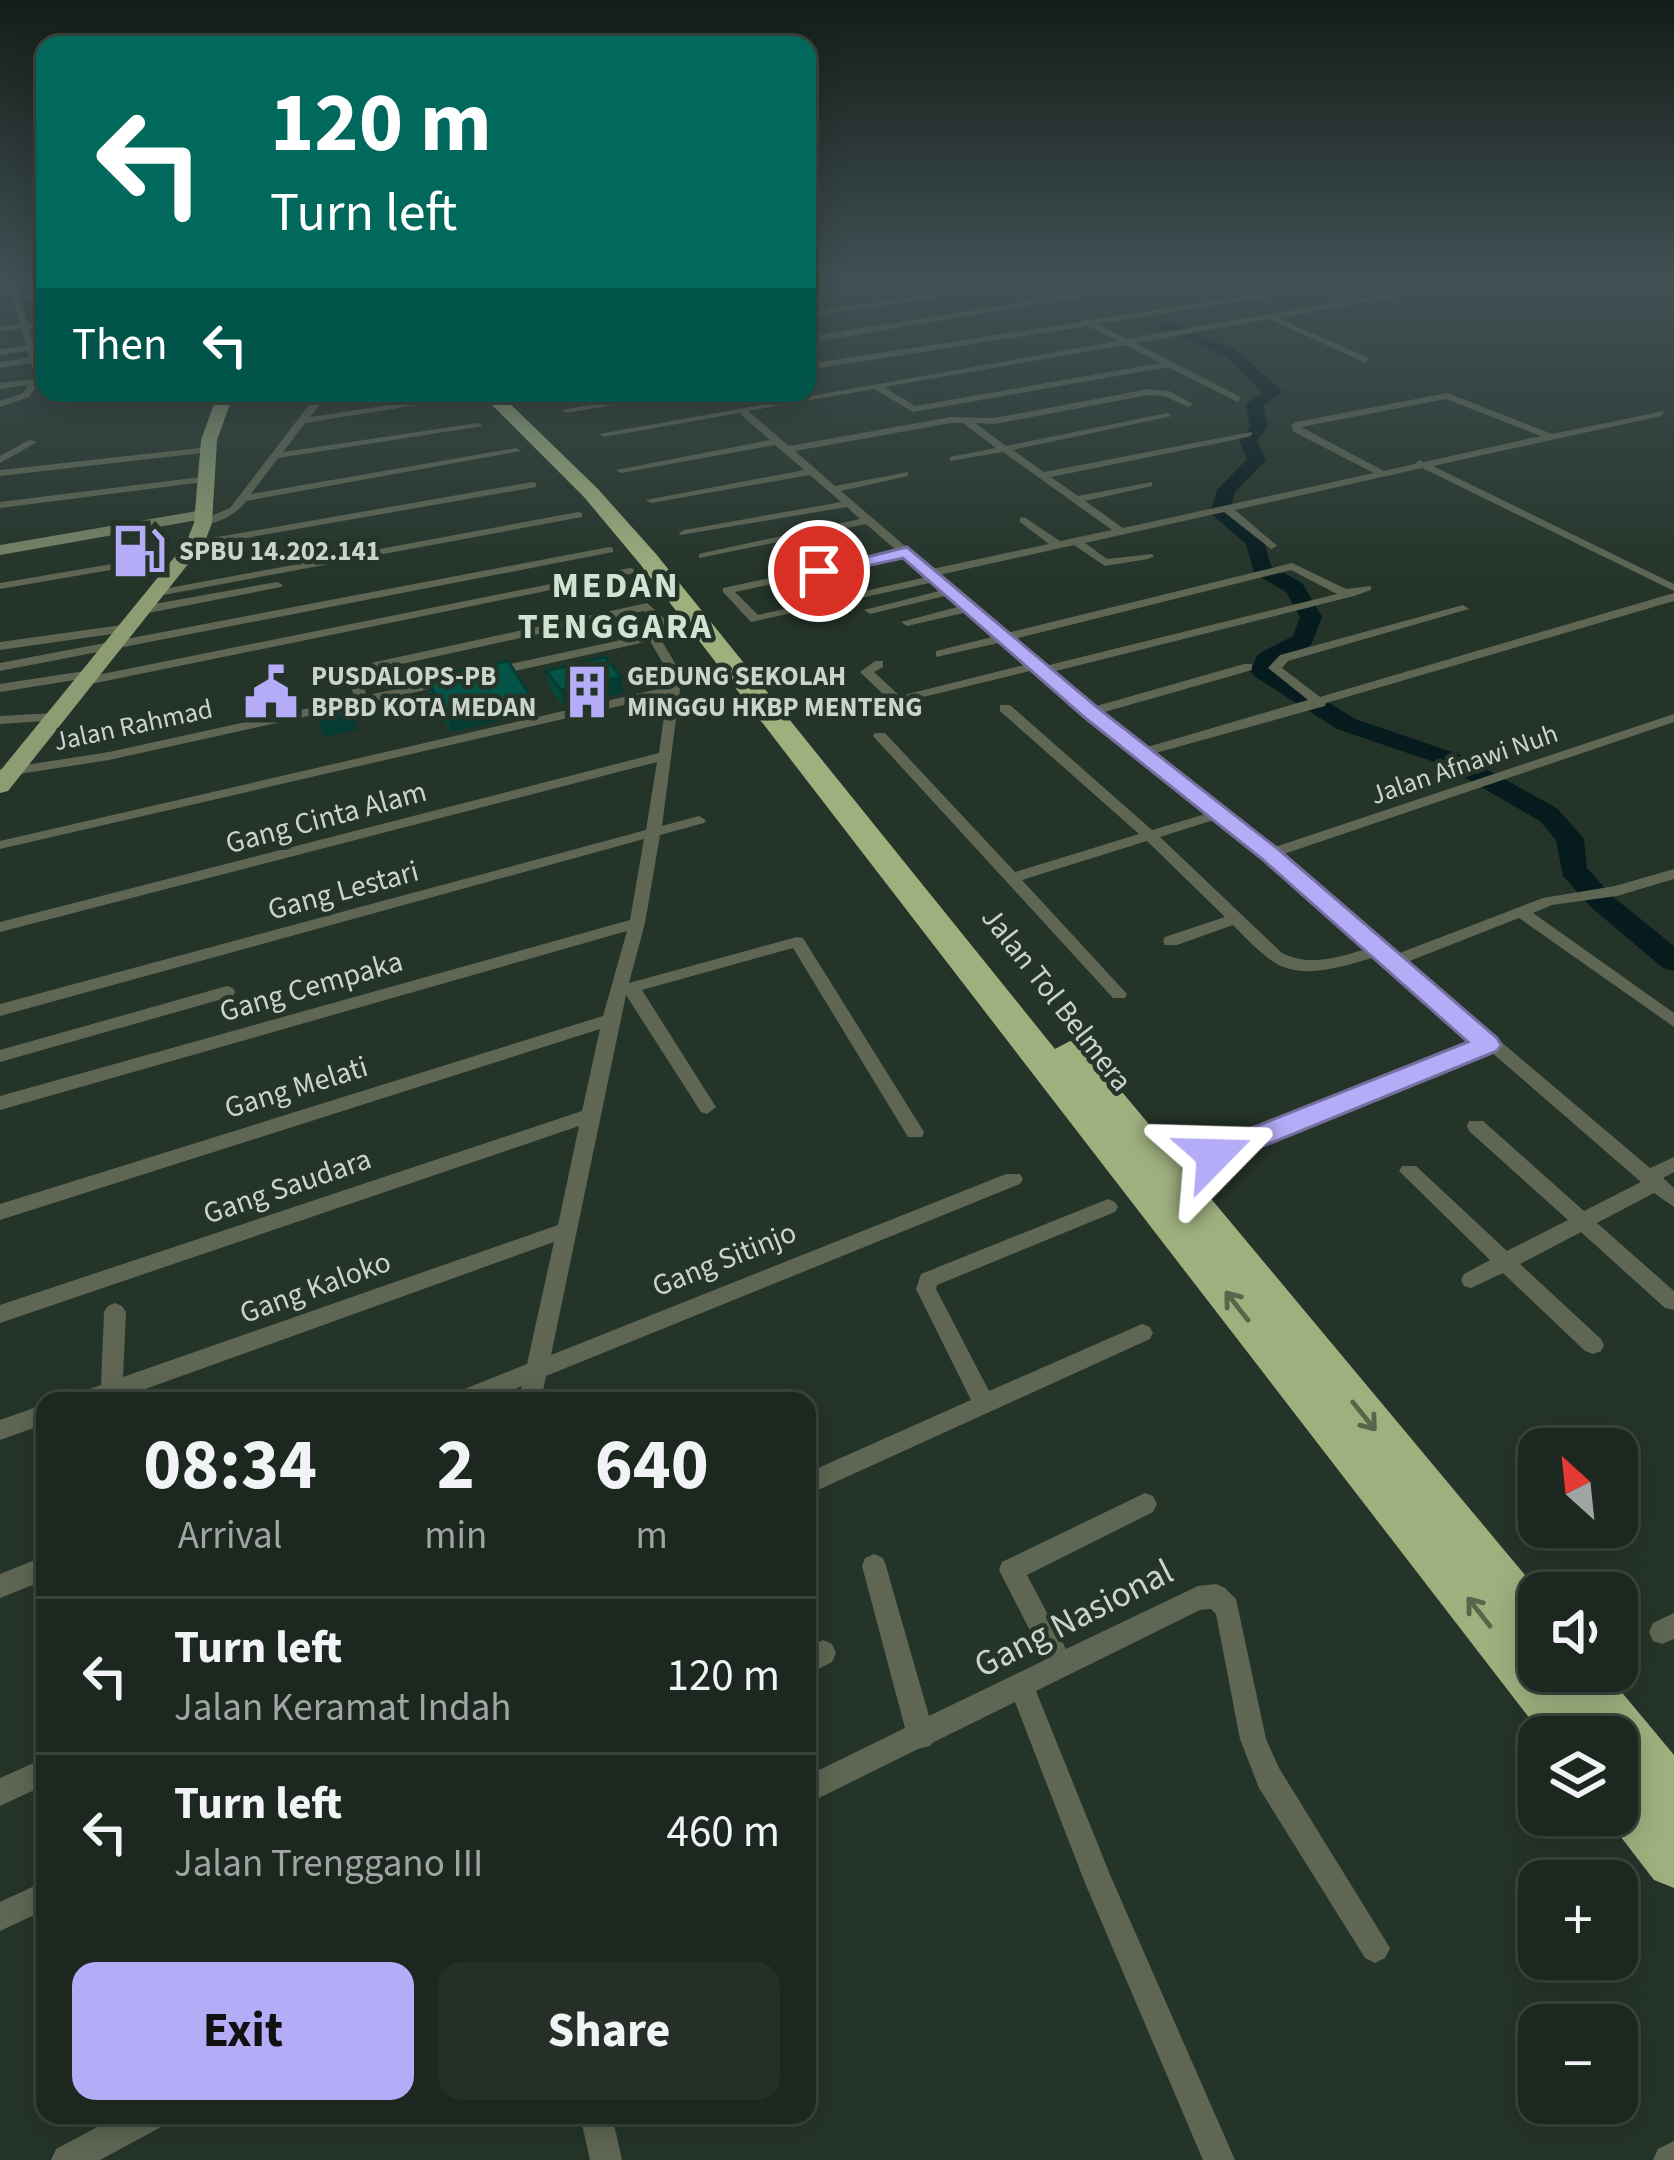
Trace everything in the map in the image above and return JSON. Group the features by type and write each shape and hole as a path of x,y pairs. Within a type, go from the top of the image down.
{"highway":[{"name":"Jalan Tol Belmera","path":"517,402 666,556 1518,1605"},
{"name":"Jalan Tol Belmera","path":"474,406 591,493 648,559 1560,1716"},
{"path":"1588,1692 1674,1798"},
{"path":"1638,1815 1674,1860"}],"main road":[{"path":"4,777 158,592 200,528 208,450 223,402"}],"street":[{"path":"0,386 32,382"},
{"path":"816,398 907,382"},
{"path":"877,387 913,410 1070,382"},
{"path":"1204,382 1238,399"},
{"path":"0,404 26,395 36,383"},
{"path":"968,423 1139,394 1166,393 1189,404"},
{"path":"1380,472 1296,425 1447,396 1549,436"},
{"path":"816,400 829,410"},
{"path":"200,528 232,513 316,402"},
{"path":"566,410 620,402"},
{"path":"741,410 744,402"},
{"path":"626,449 607,434 790,402"},
{"path":"301,421 474,406"},
{"path":"274,456 474,406"},
{"path":"741,410 1091,712 1270,854 1488,1045 1674,1198"},
{"path":"907,552 729,590 755,619 1118,529 1661,413"},
{"path":"954,459 1167,416"},
{"path":"621,470 955,420 968,423 1118,529"},
{"path":"1040,476 1248,434"},
{"path":"0,460 32,442"},
{"path":"0,473 208,450"},
{"path":"242,499 516,451"},
{"path":"1419,463 1674,592"},
{"path":"651,500 810,472"},
{"path":"832,490 904,474"},
{"path":"0,505 208,478"},
{"path":"1075,500 1148,484"},
{"path":"0,550 532,485"},
{"path":"684,533 847,504"},
{"path":"1224,507 1271,546"},
{"path":"158,592 578,515"},
{"path":"1084,519 1099,516"},
{"path":"703,556 869,520"},
{"path":"1024,520 1056,544"},
{"path":"1075,540 1106,563 1148,556"},
{"path":"0,667 609,550"},
{"path":"0,586 118,566"},
{"path":"940,654 1301,566 1350,594"},
{"path":"0,688 88,677 630,571"},
{"path":"0,646 32,633 136,619 277,585"},
{"path":"837,716 1367,588"},
{"path":"870,610 953,591"},
{"path":"1141,753 1318,704 1674,592"},
{"path":"362,700 352,675 359,670 647,607 670,629 653,637 478,675"},
{"path":"907,622 972,607"},
{"path":"1318,704 1274,668 1284,658 1463,609"},
{"path":"532,1392 611,1020 626,989 665,756 674,689 670,664 653,637"},
{"path":"880,664 866,672 898,701"},
{"path":"1091,712 1248,667"},
{"name":"Jalan Rahmad","path":"4,777 457,680"},
{"path":"0,845 674,689"},
{"path":"1005,708 1148,834 1276,957 1297,967 1385,956 1549,901 1674,874"},
{"path":"0,720 56,717"},
{"name":"Jalan Afnawi Nuh","path":"1270,854 1674,718"},
{"path":"880,736 1119,994"},
{"name":"Gang Cinta Alam","path":"0,927 665,756"},
{"path":"1013,878 1220,814"},
{"name":"Gang Lestari","path":"0,1010 699,820"},
{"path":"1522,913 1674,1021"},
{"path":"1171,941 1236,918"},
{"name":"Gang Cempaka","path":"0,1103 637,923"},
{"path":"626,989 796,942 915,1132"},
{"path":"626,989 707,1107"},
{"path":"0,1056 227,992"},
{"name":"Gang Melati","path":"0,1212 611,1020"},
{"path":"1214,1155 1488,1045"},
{"name":"Gang Saudara","path":"0,1314 592,1115"},
{"path":"1476,1126 1672,1303"},
{"path":"1471,1280 1582,1223 1674,1164"},
{"path":"1409,1171 1593,1345"},
{"name":"Gang Sitinjo","path":"483,1392 1013,1179"},
{"path":"986,1406 926,1288 928,1280 1108,1207"},
{"name":"Gang Kaloko","path":"109,1392 568,1229"},
{"path":"112,1391 115,1312"},
{"path":"816,1480 1142,1334"},
{"path":"0,1430 36,1417"},
{"path":"1061,1665 1011,1570 1145,1504"},
{"path":"874,1566 921,1737"},
{"path":"0,1586 36,1572"},
{"name":"Gang Nasional","path":"816,1786 1203,1595 1221,1600 1244,1682 1253,1739 1269,1778 1376,1948"},
{"path":"1022,1687 1099,1883 1220,2160"},
{"path":"0,1792 36,1775"},
{"path":"0,1917 36,1899"},
{"path":"67,2160 135,2124"},
{"path":"598,2124 606,2160"}],"building":[{"path":"605,657 621,677 561,690 546,671"},
{"path":"508,661 531,697 447,716 426,678"},
{"path":"346,696 353,714 319,721 313,703"}],"waterway":[{"path":"1261,382 1275,392 1254,404 1259,427 1248,441 1257,460 1226,490 1220,513 1256,542 1261,569 1294,588 1311,617 1303,640 1266,659 1262,671 1346,724 1452,760 1549,815 1570,839 1573,870 1602,902 1674,961"}],"place":[{"name":"SPBU 14.202.141","path":"139,551"},
{"name":"PUSDALOPS-PB BPBD KOTA MEDAN","path":"271,692"},
{"name":"GEDUNG SEKOLAH MINGGU HKBP MENTENG","path":"587,692"}],"district":[{"name":"MEDAN TENGGARA","path":"616,604"}],"route":[{"path":"819,571 907,552 1091,712 1270,854 1488,1045 1214,1155"}]}
